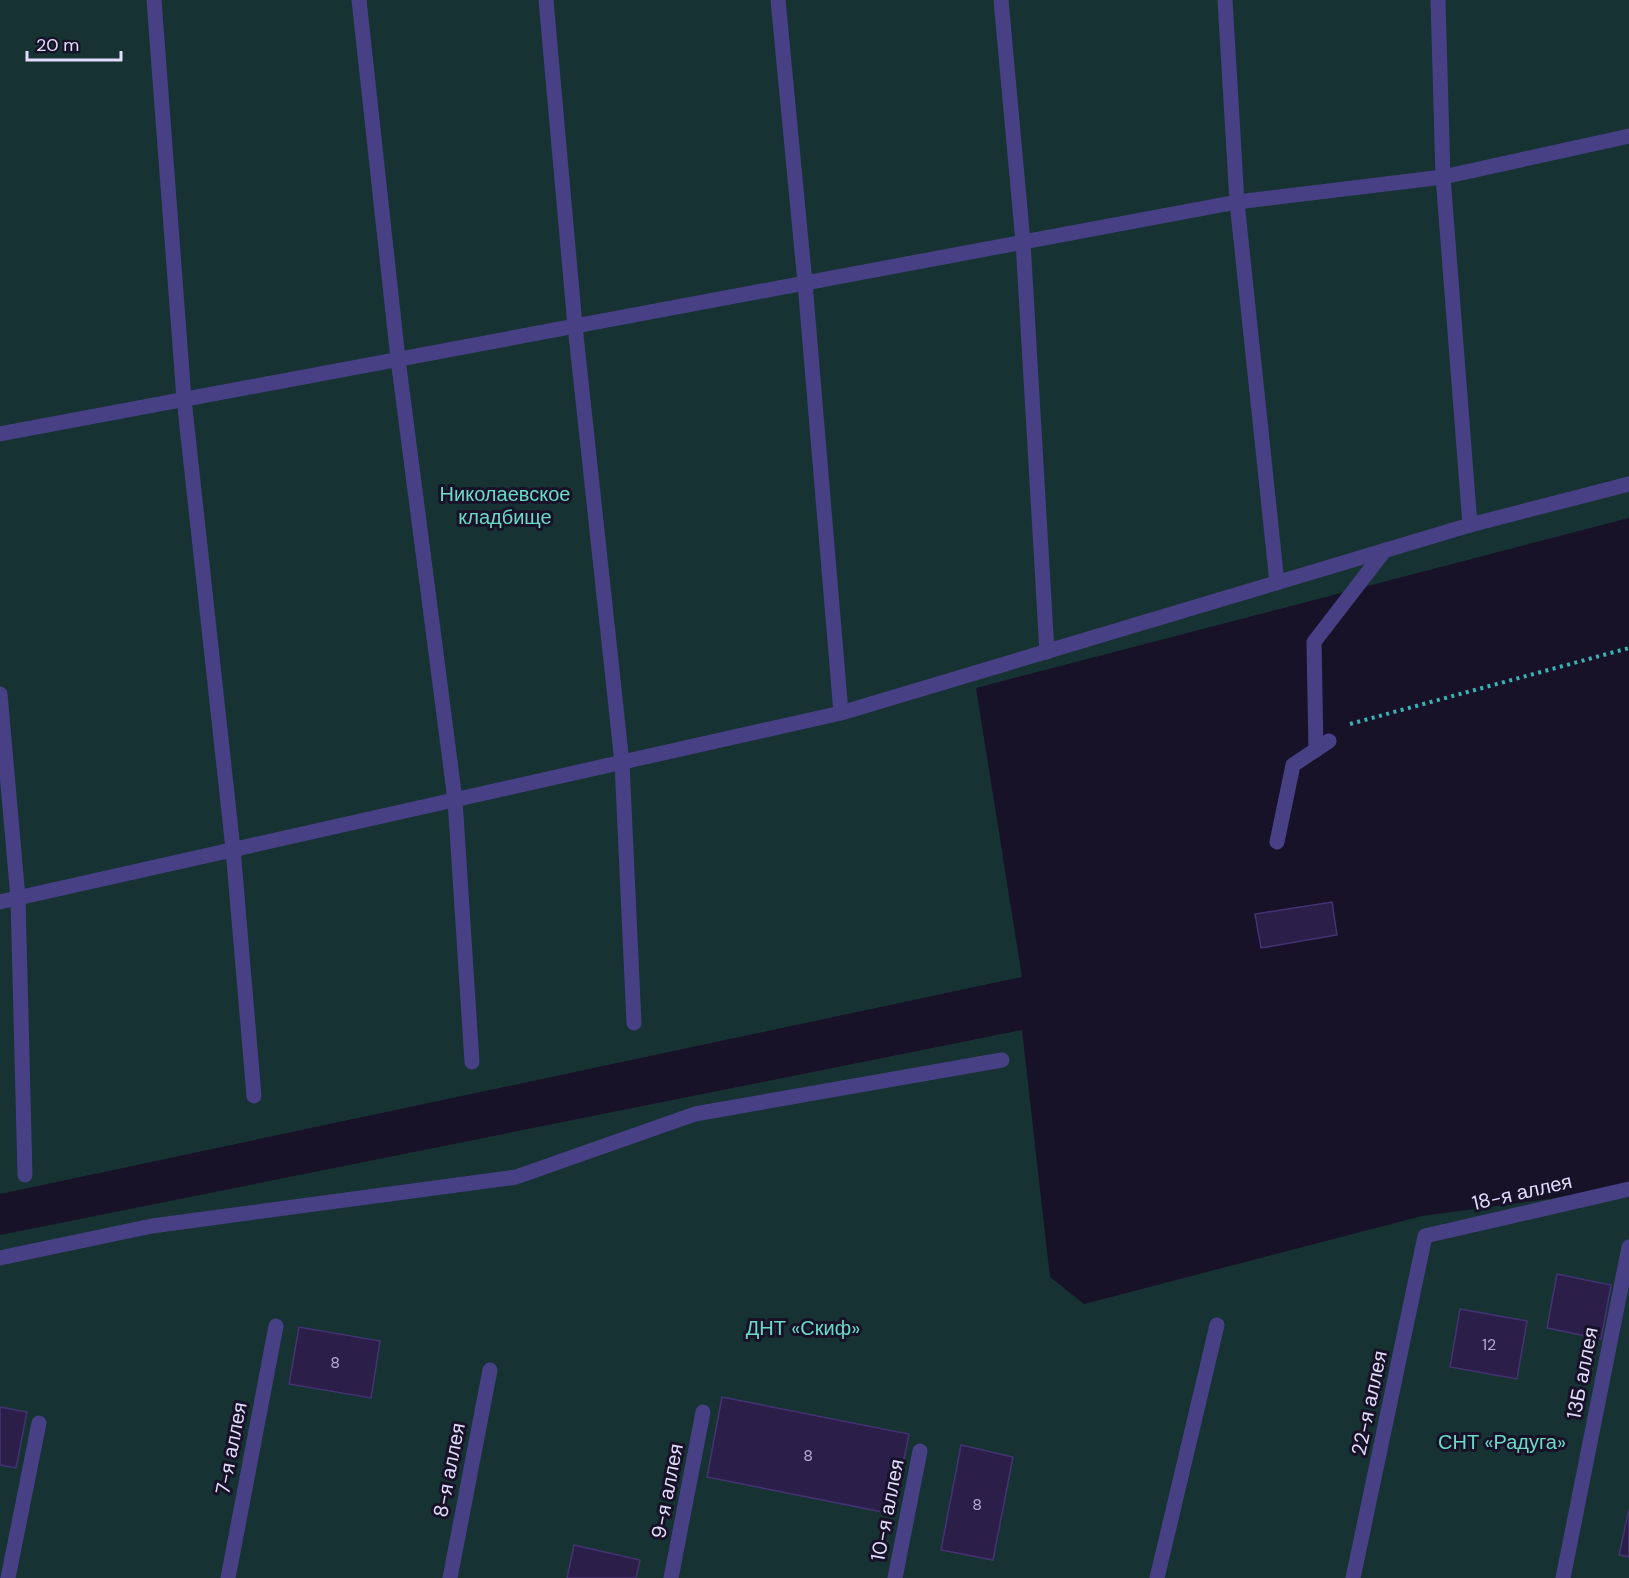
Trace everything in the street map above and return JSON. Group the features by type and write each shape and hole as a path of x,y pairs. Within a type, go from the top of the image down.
{"lane":[{"path":"154,0 184,399 233,849 254,1096"},
{"path":"359,0 398,359 455,800 472,1062"},
{"path":"546,0 575,326 622,763 634,1023"},
{"path":"778,0 805,283 841,713"},
{"path":"1001,0 1023,242 1047,652"},
{"path":"1225,0 1237,202 1277,583"},
{"path":"1438,0 1443,177 1470,525"},
{"path":"0,434 1237,202 1443,177 1629,136"},
{"path":"0,902 841,713 1470,525 1629,484"},
{"path":"1316,750 1314,642 1385,550"},
{"path":"0,694 18,898 25,1175"},
{"path":"1276,842 1293,765 1329,741"},
{"path":"0,1258 152,1226 516,1177 695,1114 1002,1060"},
{"name":"18-я аллея","path":"1425,1236 1629,1190"},
{"name":"22-я аллея","path":"1353,1578 1425,1236"},
{"name":"13Б аллея","path":"1563,1578 1629,1247"},
{"path":"1157,1578 1217,1325"},
{"name":"7-я аллея","path":"228,1578 276,1326"},
{"name":"8-я аллея","path":"450,1578 490,1370"},
{"name":"9-я аллея","path":"671,1578 704,1412"},
{"path":"9,1578 39,1423"},
{"name":"10-я аллея","path":"895,1578 920,1451"}],"path":[{"path":"1350,723 1629,648"}],"green space":[{"name":"Николаевское кладбище","path":"0,0 1629,0 1629,518 976,688 1022,977 0,1194"},
{"name":"ДНТ «Скиф»","path":"1022,1030 1050,1277 1084,1304 1422,1216 1629,1188 1629,1578 0,1578 0,1235"}],"building":[{"path":"1332,902 1337,935 1261,948 1255,914"},
{"path":"1557,1274 1611,1285 1601,1339 1547,1328"},
{"path":"1460,1309 1527,1321 1517,1379 1450,1367"},
{"path":"299,1327 380,1341 371,1398 289,1384"},
{"path":"722,1397 909,1434 893,1514 707,1477"},
{"path":"0,1407 27,1412 16,1468 0,1465"},
{"path":"961,1445 1013,1457 993,1560 941,1550"},
{"path":"1629,1509 1629,1557 1619,1555"},
{"path":"574,1545 640,1560 636,1578 567,1578"}],"park label":[{"name":"СНТ «Радуга»","path":"1502,1442"}]}
